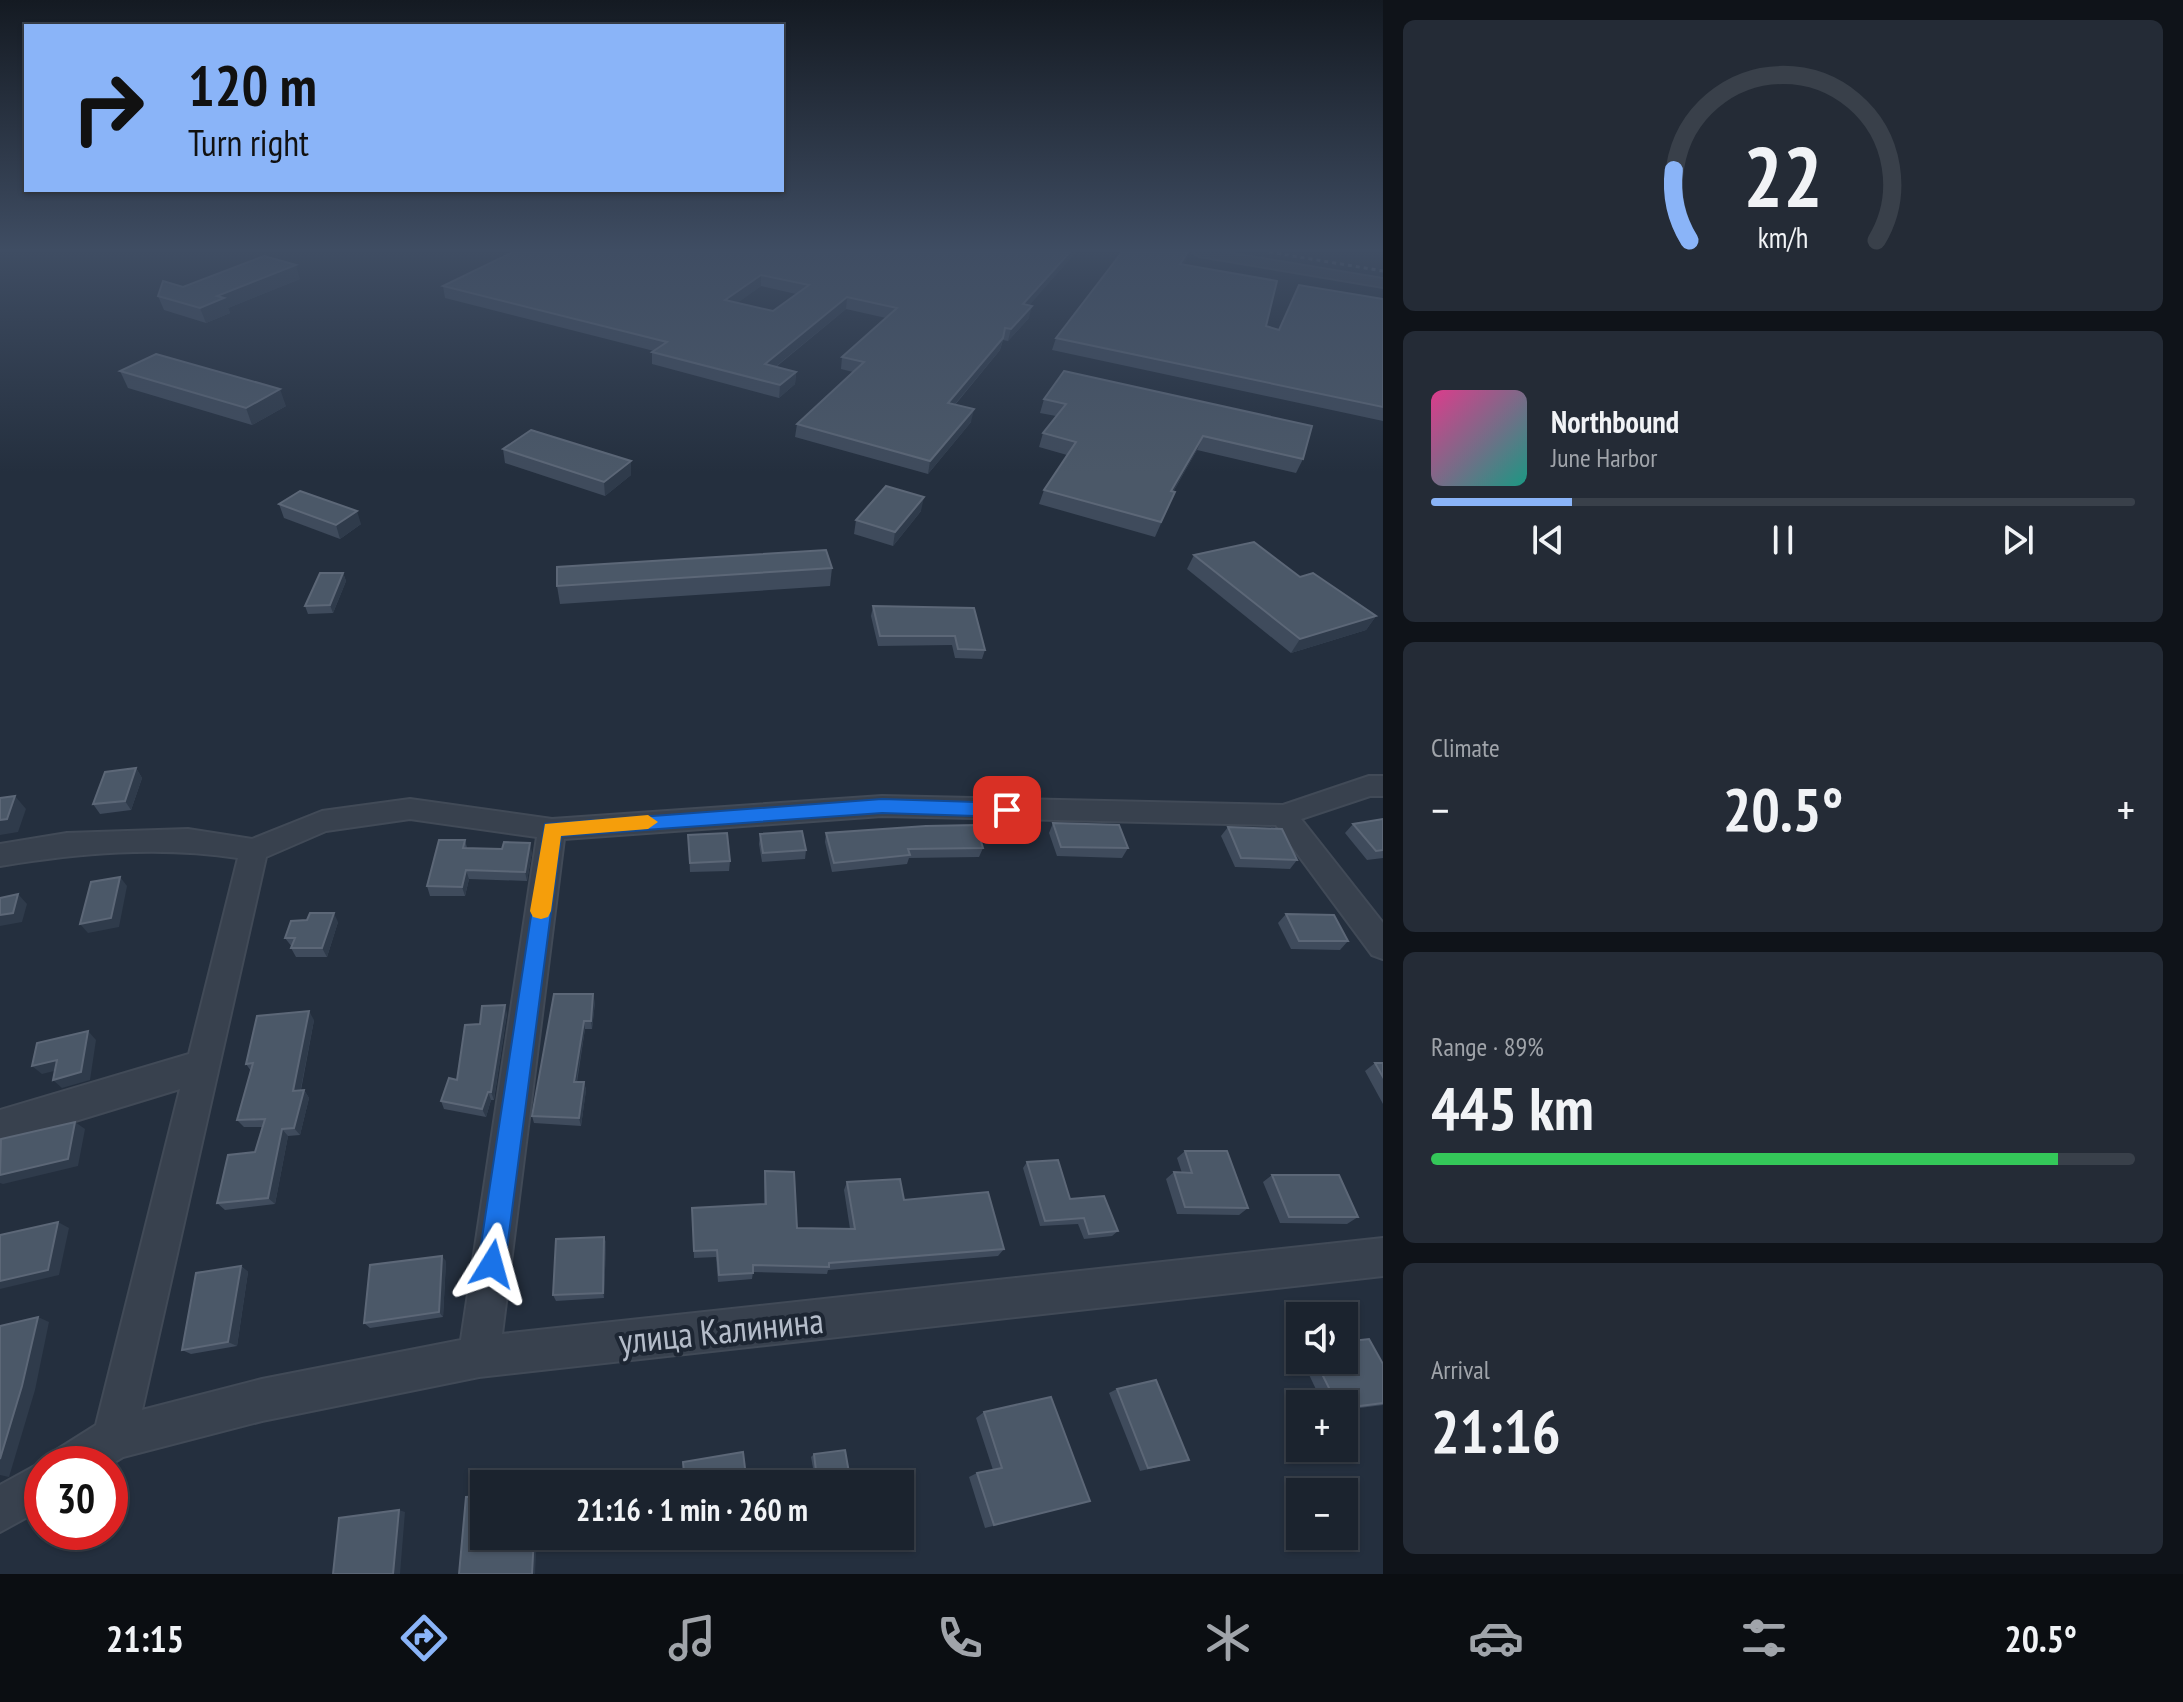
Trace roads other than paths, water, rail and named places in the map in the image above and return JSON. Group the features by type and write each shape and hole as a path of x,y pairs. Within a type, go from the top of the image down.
{"street":[{"path":"0,855 67,844 188,840 254,850 322,821 410,809 552,829 882,806 1283,815 1369,786 1383,786"},
{"path":"1283,815 1383,946"},
{"path":"479,1357 552,829"},
{"path":"114,1438 254,850"},
{"path":"0,1127 203,1066"},
{"name":"улица Калинина","path":"101,1446 114,1438 262,1400 479,1357 1383,1257"},
{"path":"0,1510 24,1495"}]}
